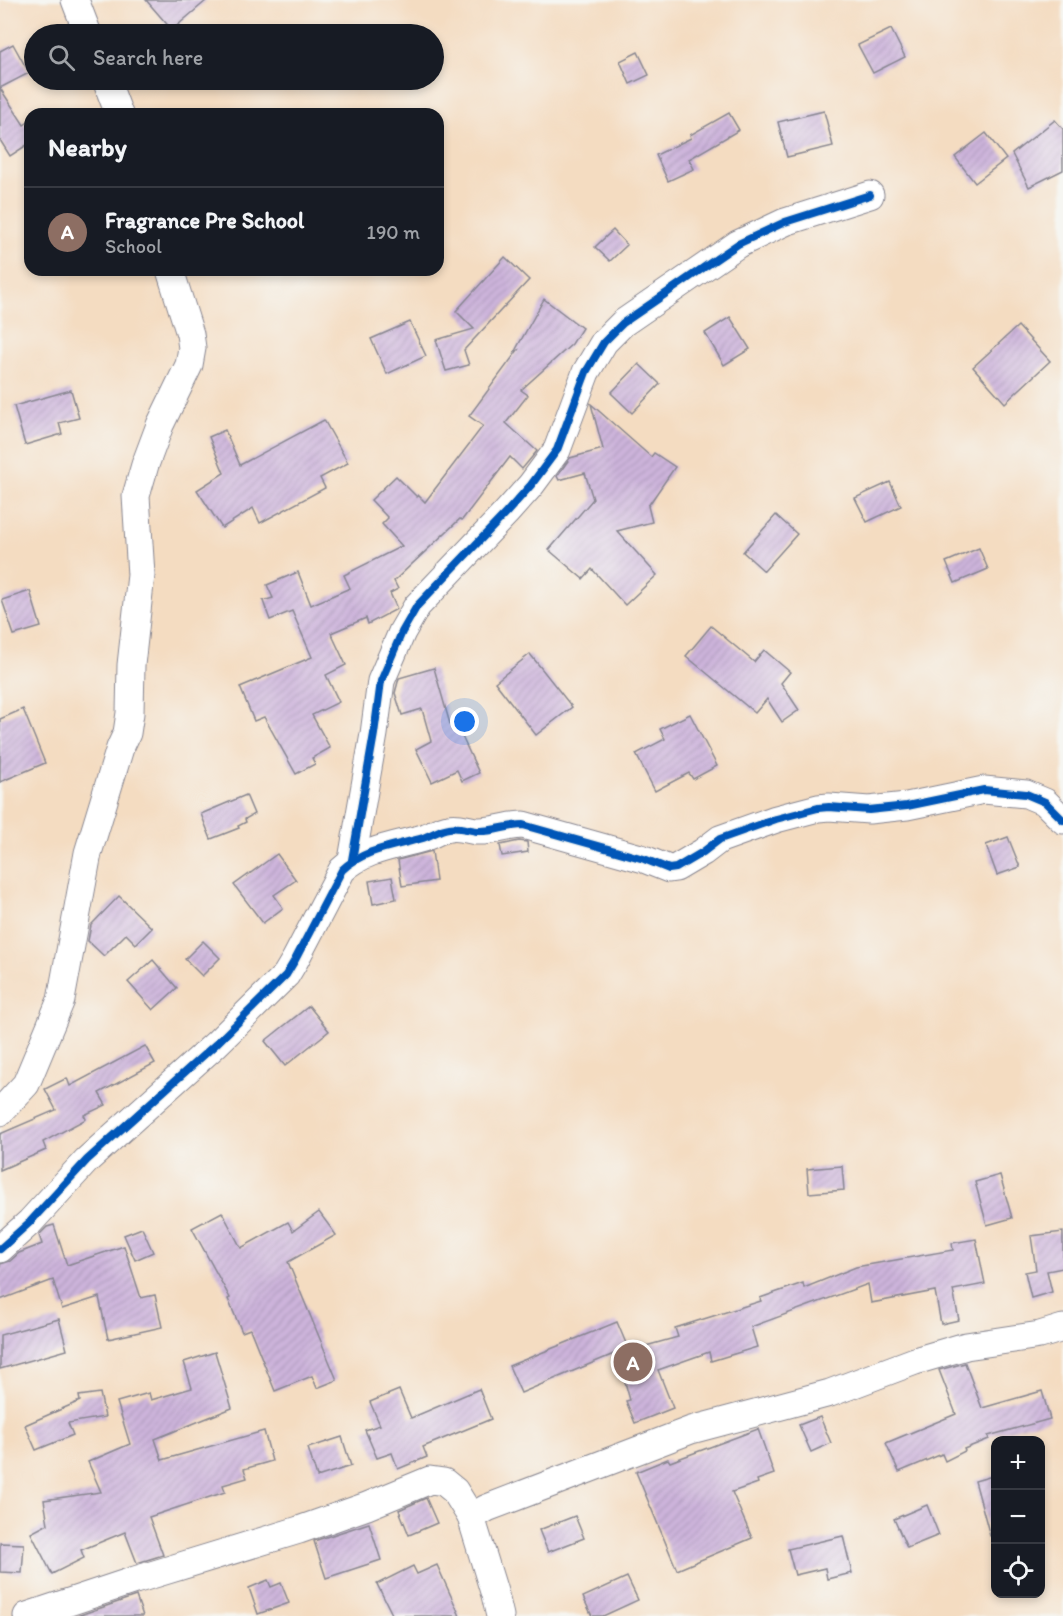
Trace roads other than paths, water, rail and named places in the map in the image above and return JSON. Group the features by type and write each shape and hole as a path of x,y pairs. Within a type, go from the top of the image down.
{"street":[{"path":"75,0 84,24"},
{"path":"110,90 117,108"},
{"path":"352,860 381,681 402,632 417,606 506,513 557,450 586,372 604,342 623,323 738,244 785,222 870,195"},
{"path":"0,1112 26,1084 61,1000 88,853 126,733 130,712 131,665 141,575 136,496 160,425 189,365 192,348 190,334 172,276"},
{"path":"0,1249 30,1222 87,1160 216,1044 286,975 342,870 352,860 365,854 453,827 477,831 524,825 644,859 669,869 676,868 703,852 720,838 803,810 829,807 869,810 913,806 984,790 1026,794 1045,802 1063,820"},
{"path":"471,1517 487,1508 690,1431 830,1393 915,1361 966,1346 1030,1337 1063,1328"},
{"path":"27,1616 299,1530 367,1506 430,1480 444,1482 455,1491 471,1517 500,1616"}],"place":[{"name":"Fragrance Pre School","path":"633,1362"}]}
